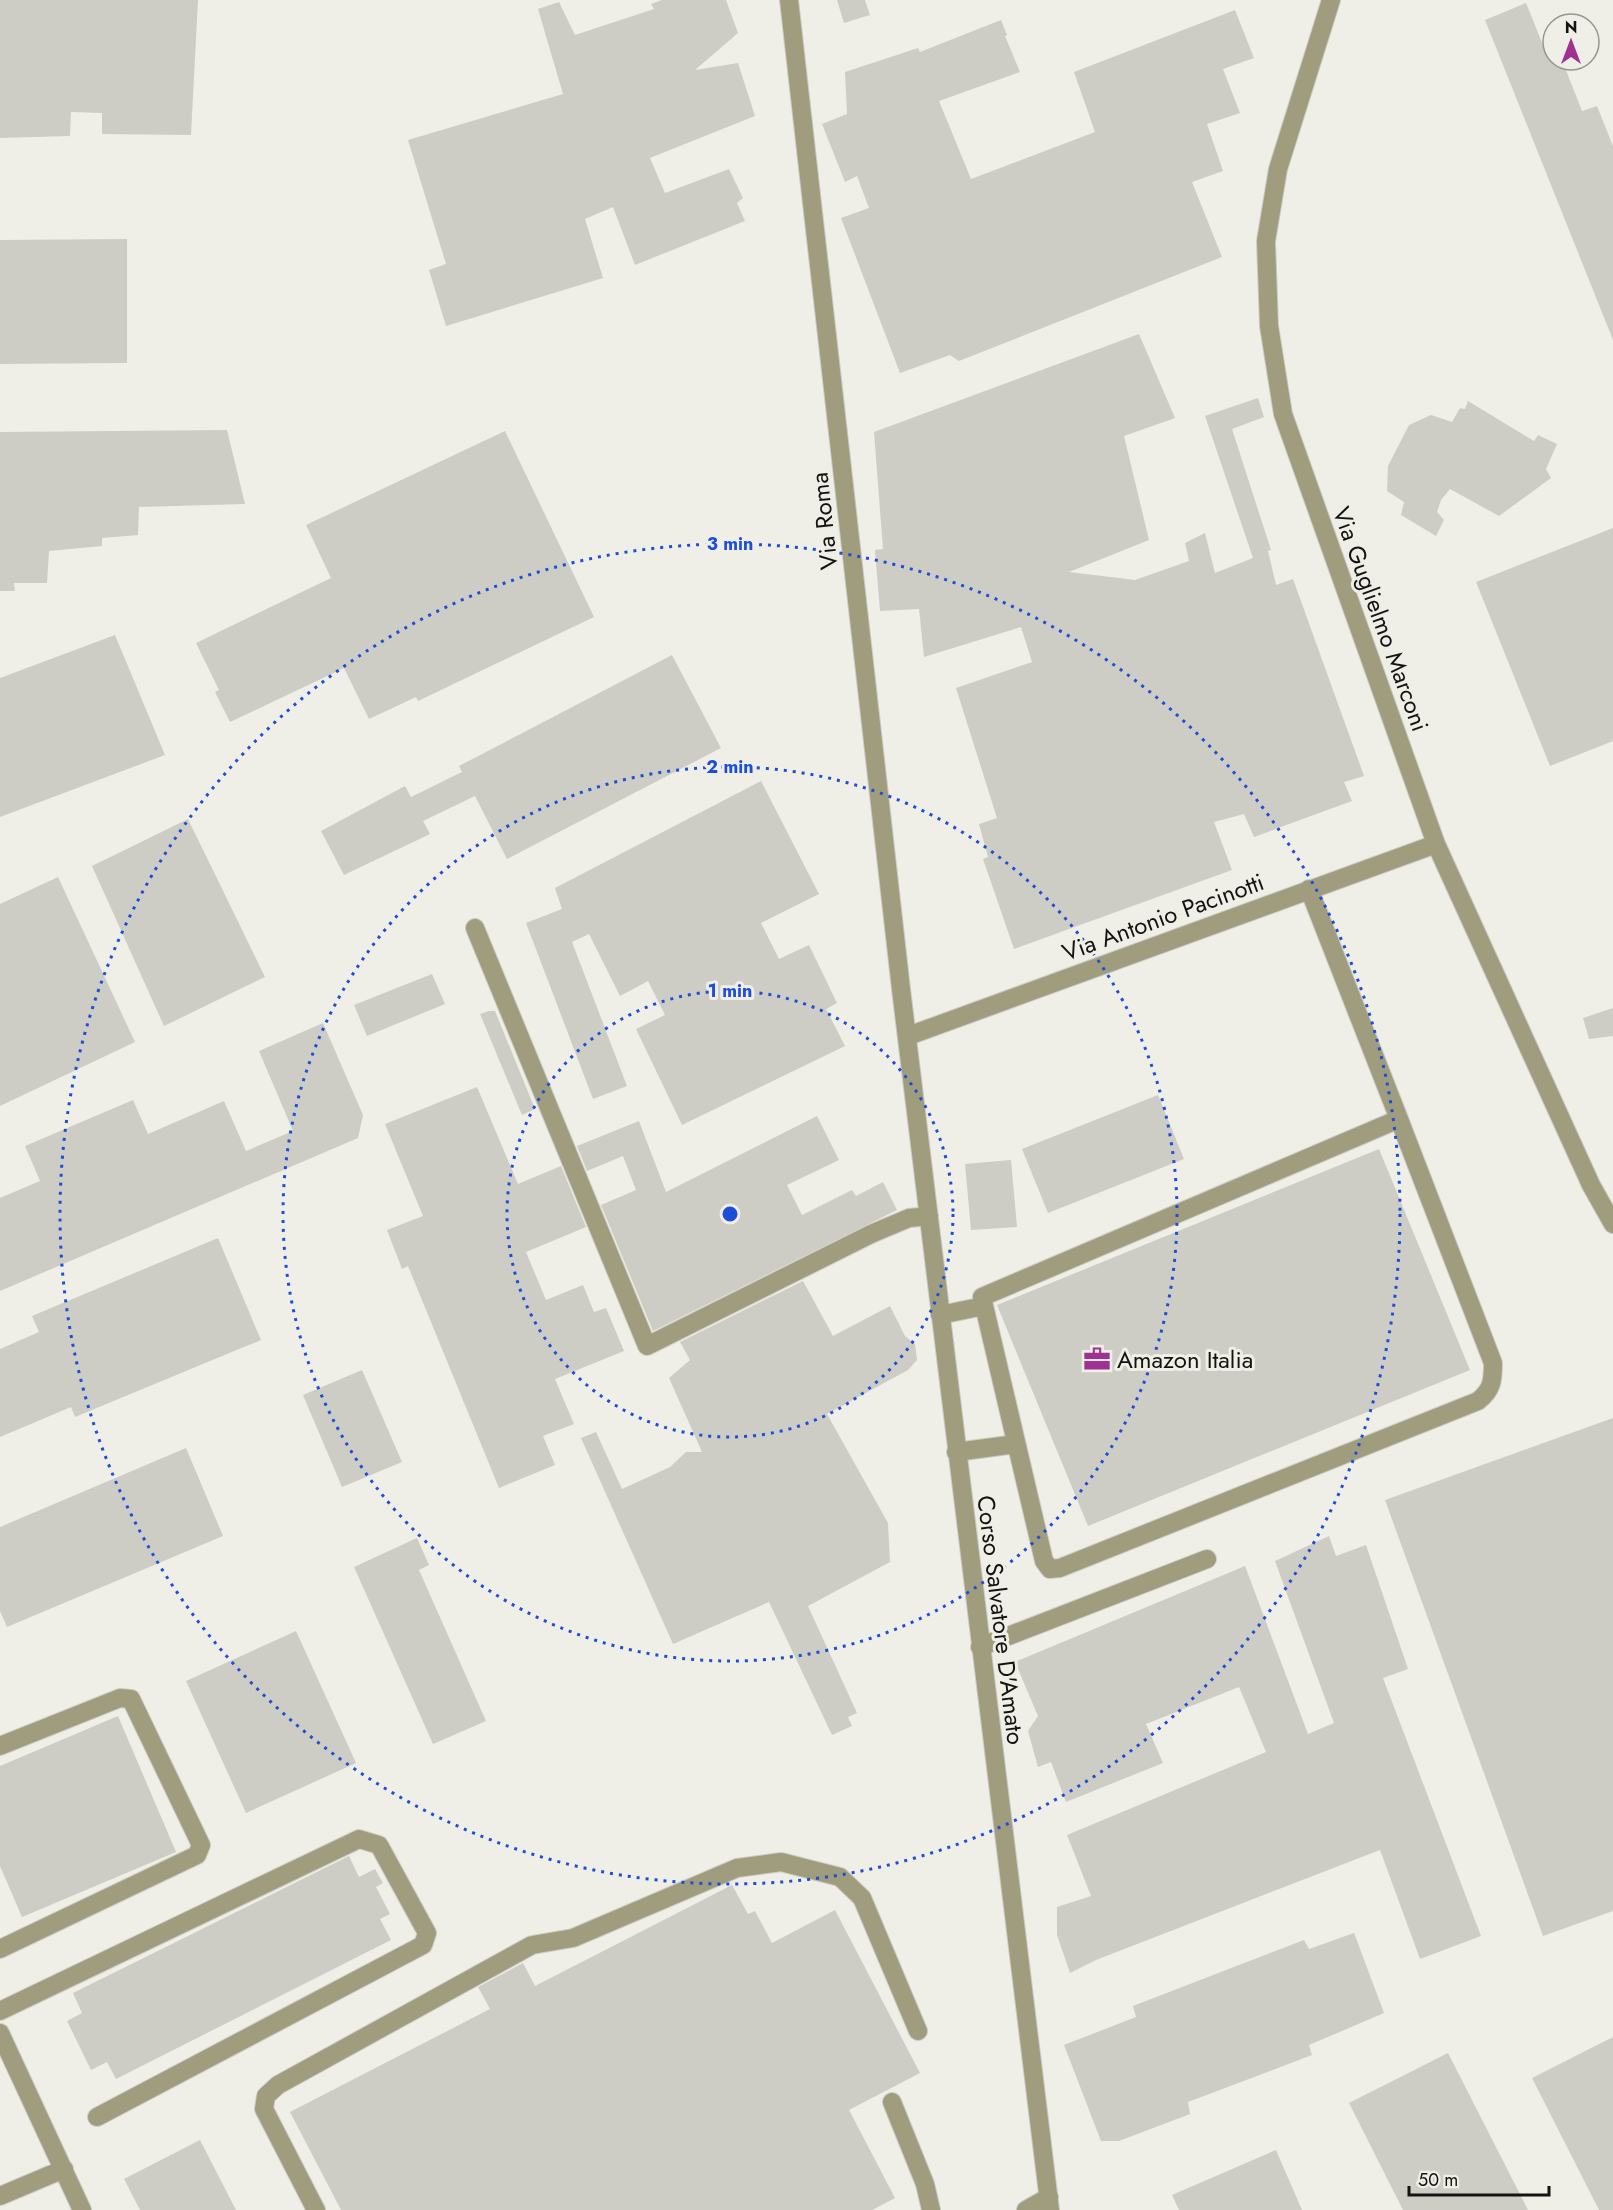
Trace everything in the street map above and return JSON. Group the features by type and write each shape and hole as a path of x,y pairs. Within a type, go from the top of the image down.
{"street":[{"name":"Via Roma","path":"789,0 908,1036"},
{"name":"Via Guglielmo Marconi","path":"1331,0 1278,169 1266,241 1269,326 1283,414 1436,844 1591,1185 1613,1224"},
{"name":"Via Antonio Pacinotti","path":"908,1036 1436,844"},
{"path":"1309,889 1399,1119 1493,1364 1489,1392 1478,1401 1060,1568 1050,1569 1044,1561 982,1297 1399,1119"},
{"path":"475,928 647,1346 871,1234 909,1218 929,1216"},
{"name":"Corso Salvatore D'Amato","path":"908,1036 956,1452 1049,2203"},
{"path":"940,1315 984,1306"},
{"path":"956,1452 1016,1444"},
{"path":"980,1647 1207,1559"},
{"path":"0,1746 120,1698 131,1699 201,1845 197,1855 0,1950"},
{"path":"0,2011 359,1839 379,1845 427,1933 423,1945 97,2116"},
{"path":"316,2210 264,2109 266,2096 278,2085 532,1945 573,1938 738,1868 781,1862 840,1877 862,1898 918,2031"},
{"path":"0,2033 82,2210"},
{"path":"892,2102 925,2184 926,2208"},
{"path":"0,2196 64,2169"},
{"path":"1026,2210 1049,2203"}],"building":[{"path":"0,0 198,0 191,135 102,134 102,113 71,112 70,136 0,138"},
{"path":"662,0 726,0 738,33 695,70 738,63 755,116 650,158 665,193 729,169 743,198 737,203 745,221 635,265 613,207 585,219 603,278 446,326 429,270 446,264 408,140 563,94 538,9 559,2 575,35 654,9 651,4"},
{"path":"837,0 865,0 870,15 844,23"},
{"path":"1526,3 1541,40 1541,72 1567,72 1582,111 1597,106 1613,146 1613,340 1485,20"},
{"path":"1235,10 1254,58 1223,69 1240,113 1207,124 1223,171 1192,182 1222,257 959,361 950,355 900,373 841,218 869,208 857,176 845,182 822,124 847,114 845,72 918,48 920,52 1001,20 1020,72 939,101 971,179 1095,132 1074,72"},
{"path":"127,239 127,363 0,364 0,240"},
{"path":"1139,334 1175,418 1124,436 1149,540 1069,572 1135,580 1189,561 1185,543 1205,533 1215,573 1253,558 1205,416 1258,398 1264,417 1232,429 1271,550 1268,551 1276,585 1293,579 1364,776 1344,782 1352,801 1254,837 1244,814 1214,822 1232,870 1014,949 983,859 988,857 979,824 997,818 956,688 1032,662 1021,627 924,657 919,609 880,611 875,550 883,549 874,432"},
{"path":"1468,401 1534,441 1538,435 1557,444 1546,469 1551,478 1499,516 1450,489 1441,500 1437,512 1444,520 1436,536 1401,515 1404,502 1387,491 1388,466 1409,425 1431,415 1452,422 1460,408 1465,409"},
{"path":"227,430 245,504 139,507 138,535 102,538 102,546 49,551 47,583 14,583 15,591 0,591 0,432"},
{"path":"505,431 594,617 418,701 416,697 369,719 344,668 230,722 215,692 219,690 196,643 331,578 306,525"},
{"path":"1613,528 1613,741 1550,766 1476,582"},
{"path":"115,635 165,755 0,817 0,678"},
{"path":"672,655 721,748 507,859 475,796 423,821 430,834 344,875 321,831 405,786 411,797 462,772 459,766"},
{"path":"761,781 819,894 761,923 779,959 809,945 837,1003 826,1009 845,1046 682,1125 636,1029 665,1015 648,981 620,996 589,934 572,942 627,1086 593,1099 526,923 562,909 555,888"},
{"path":"188,819 265,977 164,1026 92,866"},
{"path":"58,877 135,1042 0,1106 0,904"},
{"path":"432,974 445,1004 367,1036 354,1005"},
{"path":"1613,1008 1613,1036 1589,1039 1583,1018"},
{"path":"495,1011 535,1109 522,1115 480,1014"},
{"path":"323,1023 363,1115 358,1138 0,1291 0,1198 40,1181 25,1146 133,1100 148,1134 224,1101 246,1151 293,1131 259,1051"},
{"path":"477,1087 518,1184 561,1166 586,1227 526,1252 546,1300 583,1285 594,1312 606,1308 624,1351 555,1379 574,1424 543,1436 555,1465 499,1488 408,1266 402,1269 387,1230 423,1216 385,1124"},
{"path":"1158,1095 1184,1159 1048,1213 1022,1149"},
{"path":"817,1116 839,1160 787,1185 802,1215 852,1190 856,1196 883,1182 897,1210 653,1331 601,1205 636,1190 623,1156 587,1171 577,1146 639,1121 666,1192"},
{"path":"1379,1149 1470,1370 1088,1526 997,1305"},
{"path":"1011,1160 1017,1227 971,1230 965,1164"},
{"path":"218,1238 261,1340 75,1417 71,1407 0,1437 0,1349 39,1332 32,1316"},
{"path":"803,1281 833,1336 890,1306 905,1336 915,1344 917,1360 908,1370 827,1414 888,1523 890,1562 808,1606 857,1713 848,1717 852,1726 832,1735 769,1602 673,1644 581,1438 596,1432 622,1489 670,1467 686,1452 702,1452 669,1378 690,1360 680,1342"},
{"path":"362,1370 402,1462 342,1487 303,1395"},
{"path":"1613,1418 1613,1911 1543,1936 1385,1500"},
{"path":"186,1448 223,1536 7,1627 0,1611 0,1527"},
{"path":"1329,1536 1336,1556 1366,1545 1408,1669 1383,1678 1481,1936 1420,1959 1380,1850 1096,1960 1070,1973 1057,1935 1057,1907 1091,1896 1067,1835 1266,1752 1239,1687 1146,1724 1163,1763 1066,1802 1051,1762 1038,1767 1028,1731 1038,1716 1015,1662 1245,1566 1308,1734 1334,1723 1275,1561"},
{"path":"417,1538 429,1565 419,1570 486,1721 433,1744 354,1567"},
{"path":"296,1631 356,1763 246,1813 186,1681"},
{"path":"118,1716 176,1852 22,1917 0,1866 0,1766"},
{"path":"349,1856 359,1877 375,1869 383,1883 376,1887 390,1914 380,1919 391,1940 116,2079 107,2062 91,2070 67,2021 82,2013 73,1993"},
{"path":"732,1885 748,1914 755,1911 772,1943 835,1910 920,2073 849,2110 895,2198 872,2210 341,2210 290,2112 490,2009 478,1987 523,1963 535,1986"},
{"path":"1354,1933 1384,2013 1309,2045 1312,2055 1188,2102 1190,2114 1119,2141 1101,2141 1064,2045 1136,2017 1133,2006 1304,1940 1309,1949"},
{"path":"1613,2037 1613,2210 1599,2210 1532,2078"},
{"path":"1448,2053 1528,2210 1403,2210 1349,2103"},
{"path":"200,2140 236,2210 140,2210 124,2179"},
{"path":"1276,2150 1302,2210 1179,2210 1172,2195"}],"place":[{"name":"Amazon Italia","path":"1097,1359"}]}
